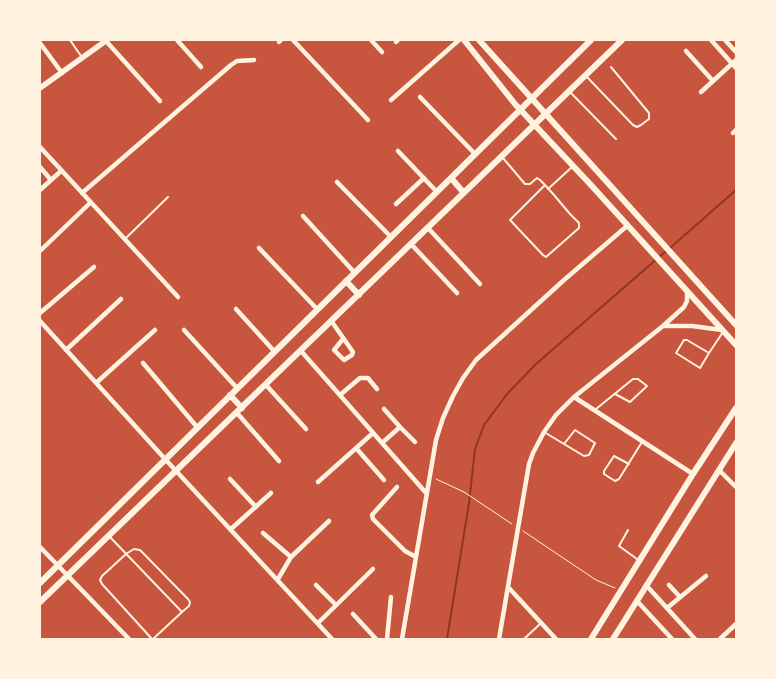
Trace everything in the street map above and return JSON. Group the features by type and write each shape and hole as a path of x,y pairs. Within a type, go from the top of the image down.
{"main road":[{"path":"464,40 521,110 736,345"},
{"path":"479,40 736,325"},
{"path":"40,583 591,40"},
{"path":"40,602 266,386 622,40"},
{"path":"591,185 600,176"},
{"path":"451,178 464,193"},
{"path":"346,281 359,295"},
{"path":"230,395 242,408"},
{"path":"590,639 736,408"},
{"path":"613,639 736,443"}],"street":[{"path":"40,88 106,40 160,101"},
{"path":"177,40 201,68"},
{"path":"293,40 368,120"},
{"path":"371,40 382,52"},
{"path":"391,100 460,40"},
{"path":"700,92 735,64 711,40"},
{"path":"725,40 736,52"},
{"path":"40,43 62,73"},
{"path":"686,51 713,81"},
{"path":"82,194 231,65 237,61 254,60"},
{"path":"420,97 475,154"},
{"path":"40,147 178,297"},
{"path":"398,151 437,192"},
{"path":"40,167 51,180"},
{"path":"40,190 61,170"},
{"path":"396,204 424,178"},
{"path":"337,182 391,237"},
{"path":"40,250 90,203"},
{"path":"303,216 354,272"},
{"path":"402,639 436,440 443,418 463,378 476,360 627,226"},
{"path":"428,228 480,284"},
{"path":"411,244 457,293"},
{"path":"259,248 317,309"},
{"path":"40,313 94,267"},
{"path":"499,639 529,464 544,432 574,396 663,326 684,307 688,292"},
{"path":"66,350 121,299"},
{"path":"236,309 274,351"},
{"path":"40,320 165,459 332,639"},
{"path":"332,322 353,352 344,360 334,350 343,339"},
{"path":"663,326 692,326 723,331"},
{"path":"96,383 155,330"},
{"path":"184,330 237,388"},
{"path":"301,351 427,494"},
{"path":"143,363 197,427"},
{"path":"340,395 360,378 368,378 377,389"},
{"path":"266,386 306,429"},
{"path":"574,396 693,474"},
{"path":"384,409 415,442"},
{"path":"237,413 279,461"},
{"path":"382,443 400,427"},
{"path":"318,482 373,433"},
{"path":"356,448 384,480"},
{"path":"719,470 736,487"},
{"path":"230,479 256,507"},
{"path":"396,487 372,515 405,551 416,557"},
{"path":"231,529 271,493"},
{"path":"278,579 291,557 329,521"},
{"path":"263,533 291,557"},
{"path":"40,547 129,639"},
{"path":"318,623 373,569"},
{"path":"667,608 706,576"},
{"path":"316,585 336,605"},
{"path":"646,585 695,639"},
{"path":"669,585 680,597"},
{"path":"508,587 556,639"},
{"path":"387,639 391,597"},
{"path":"637,601 672,639"},
{"path":"353,614 376,639"},
{"path":"720,639 736,624"}],"lane":[{"path":"70,40 82,58"},
{"path":"585,76 633,125 641,126 649,119 649,113 610,67"},
{"path":"570,91 616,139"},
{"path":"502,156 525,184 530,184 537,178 545,185 579,222 580,226 546,257 510,220 545,185"},
{"path":"548,189 573,165"},
{"path":"124,239 168,197"},
{"path":"709,353 687,340 682,342 676,353 698,368 701,366 723,331"},
{"path":"595,410 615,394 635,378 647,386 630,402 615,394"},
{"path":"544,432 564,444 586,457 595,443 575,430 564,444"},
{"path":"629,464 614,456 604,474 615,482 617,481 629,464 643,441"},
{"path":"628,530 619,546 639,560"},
{"path":"109,536 182,612"},
{"path":"134,549 140,550 188,599 190,602 189,606 182,612 152,639 100,580 126,554 134,549"},
{"path":"524,639 541,623"}],"path":[{"path":"430,477 464,492 596,580 621,590"}],"waterway":[{"path":"670,248 736,190"},
{"path":"447,639 469,503 475,449 484,425 507,394 536,364 666,251"}]}
